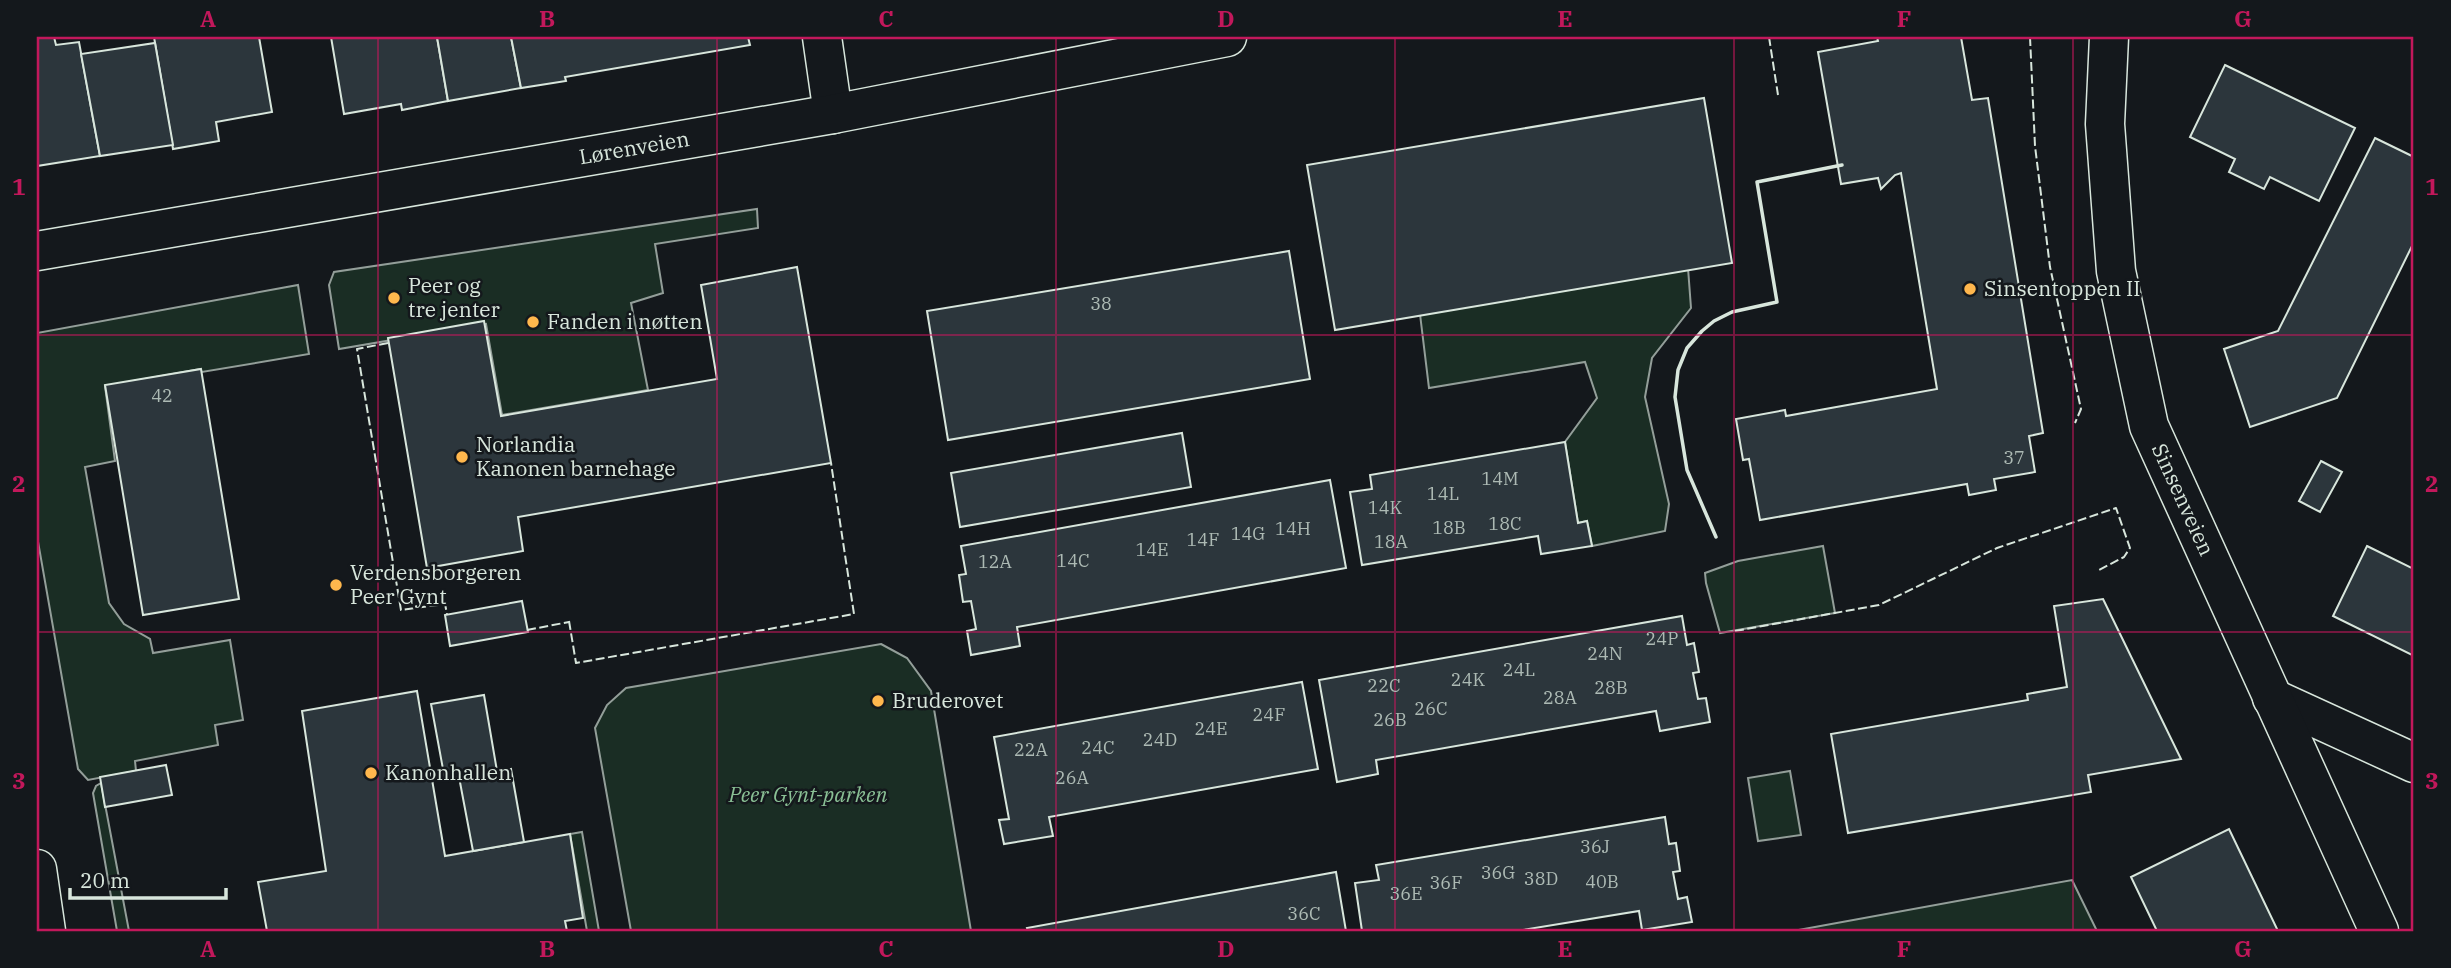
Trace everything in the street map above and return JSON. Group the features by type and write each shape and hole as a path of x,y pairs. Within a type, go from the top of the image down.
{"street":[{"path":"822,37 834,114"},
{"name":"Lørenveien","path":"37,251 834,114 1227,37"},
{"name":"Sinsenveien","path":"2109,37 2105,124 2116,271 2149,426 2379,931"},
{"path":"2272,698 2414,762"},
{"path":"37,869 46,931"}],"green space":[{"path":"757,209 758,228 655,244 663,293 631,303 648,390 502,415 486,324 339,349 329,285 334,272"},
{"path":"1688,268 1691,308 1652,358 1645,397 1669,504 1665,531 1592,546 1587,521 1578,523 1565,442 1597,398 1585,362 1429,388 1420,314"},
{"path":"298,285 309,354 105,386 115,461 85,467 109,603 124,624 150,639 153,653 230,640 243,720 215,725 218,745 135,761 136,771 88,780 78,769 37,536 37,333"},
{"path":"1823,546 1835,613 1720,633 1705,573 1738,561"},
{"name":"Peer Gynt-parken","path":"881,644 907,658 931,691 971,931 631,931 595,728 607,705 626,688"},
{"path":"1790,771 1801,835 1758,841 1748,778"},
{"path":"101,783 129,931 117,931 93,793"},
{"path":"582,832 599,931 587,931 570,834"},
{"path":"2072,880 2097,931 1793,931"}],"building":[{"path":"37,37 54,37 56,45 79,42 100,156 37,166"},
{"path":"154,37 259,37 272,112 216,122 219,141 173,149"},
{"path":"331,37 437,37 448,101 402,110 401,104 344,114"},
{"path":"437,37 511,37 521,88 448,101"},
{"path":"511,37 748,37 750,45 565,77 566,81 521,88"},
{"name":"Sinsentoppen II","path":"1877,37 1961,37 1972,100 1988,98 2043,433 2029,436 2035,472 1994,479 1996,490 1969,495 1967,484 1760,520 1749,459 1743,460 1736,419 1785,410 1786,416 1937,389 1901,173 1895,175 1881,189 1878,178 1841,184 1818,52 1878,41"},
{"path":"155,43 173,145 100,156 81,54"},
{"path":"2225,65 2355,128 2319,201 2270,177 2264,189 2229,172 2235,159 2190,137"},
{"path":"1704,98 1732,263 1335,330 1307,165"},
{"path":"2375,138 2414,157 2414,242 2337,398 2250,427 2224,349 2278,331"},
{"path":"1289,251 1310,379 948,440 927,311"},
{"path":"797,267 831,463 518,517 523,551 427,568 388,338 484,321 501,416 717,379 701,285"},
{"path":"201,369 239,599 143,615 105,385"},
{"path":"1182,433 1191,487 960,527 951,473"},
{"path":"1565,442 1578,523 1587,521 1592,546 1541,554 1538,536 1362,565 1350,492 1372,489 1370,475"},
{"path":"2321,461 2342,472 2320,512 2299,501"},
{"path":"1330,480 1346,568 1017,627 1020,646 971,655 967,631 976,629 971,601 963,602 959,575 966,574 961,546"},
{"path":"2367,546 2414,569 2414,656 2333,616"},
{"path":"2103,599 2181,759 2088,775 2091,792 1848,833 1831,734 2028,700 2027,694 2067,687 2054,606"},
{"path":"522,601 528,632 450,646 445,615"},
{"path":"1682,616 1687,645 1694,643 1699,672 1693,673 1698,699 1706,698 1710,722 1660,731 1656,711 1376,760 1378,774 1337,782 1319,680"},
{"path":"1302,682 1318,769 1049,817 1053,836 1004,844 999,820 1009,819 994,737"},
{"name":"Kanonhallen","path":"417,691 445,856 570,834 583,918 565,921 567,931 267,931 258,882 326,871 302,711"},
{"path":"484,695 497,771 511,769 524,842 473,851 459,777 445,780 431,704"},
{"path":"166,765 172,795 105,807 100,777"},
{"path":"1665,817 1669,844 1676,843 1680,871 1673,872 1678,899 1687,897 1692,922 1642,930 1639,911 1517,931 1362,931 1355,883 1379,880 1376,865"},
{"path":"2229,829 2278,931 2157,931 2131,877"},
{"path":"1336,872 1346,931 1028,931 1027,928"}],"fence":[{"path":"1769,37 1778,95"},
{"path":"2030,37 2035,146 2050,267 2081,409 2075,423"},
{"path":"388,343 357,349 401,610 445,604 447,614"},
{"path":"569,621 576,663 854,614 831,463"},
{"path":"1735,631 1879,605 1997,548 2116,508 2130,548 2124,557 2099,570"},
{"path":"527,630 569,622"}],"wall":[{"path":"1716,537 1687,470 1675,397 1678,370 1687,348 1714,321 1732,312 1777,302 1757,182 1842,165"}],"place":[{"name":"Sinsentoppen II","path":"1970,289"},
{"name":"Peer og tre jenter","path":"394,298"},
{"name":"Fanden i nøtten","path":"533,322"},
{"name":"Norlandia Kanonen barnehage","path":"462,457"},
{"name":"Verdensborgeren Peer Gynt","path":"336,585"},
{"name":"Bruderovet","path":"878,701"},
{"name":"Kanonhallen","path":"371,773"}]}
